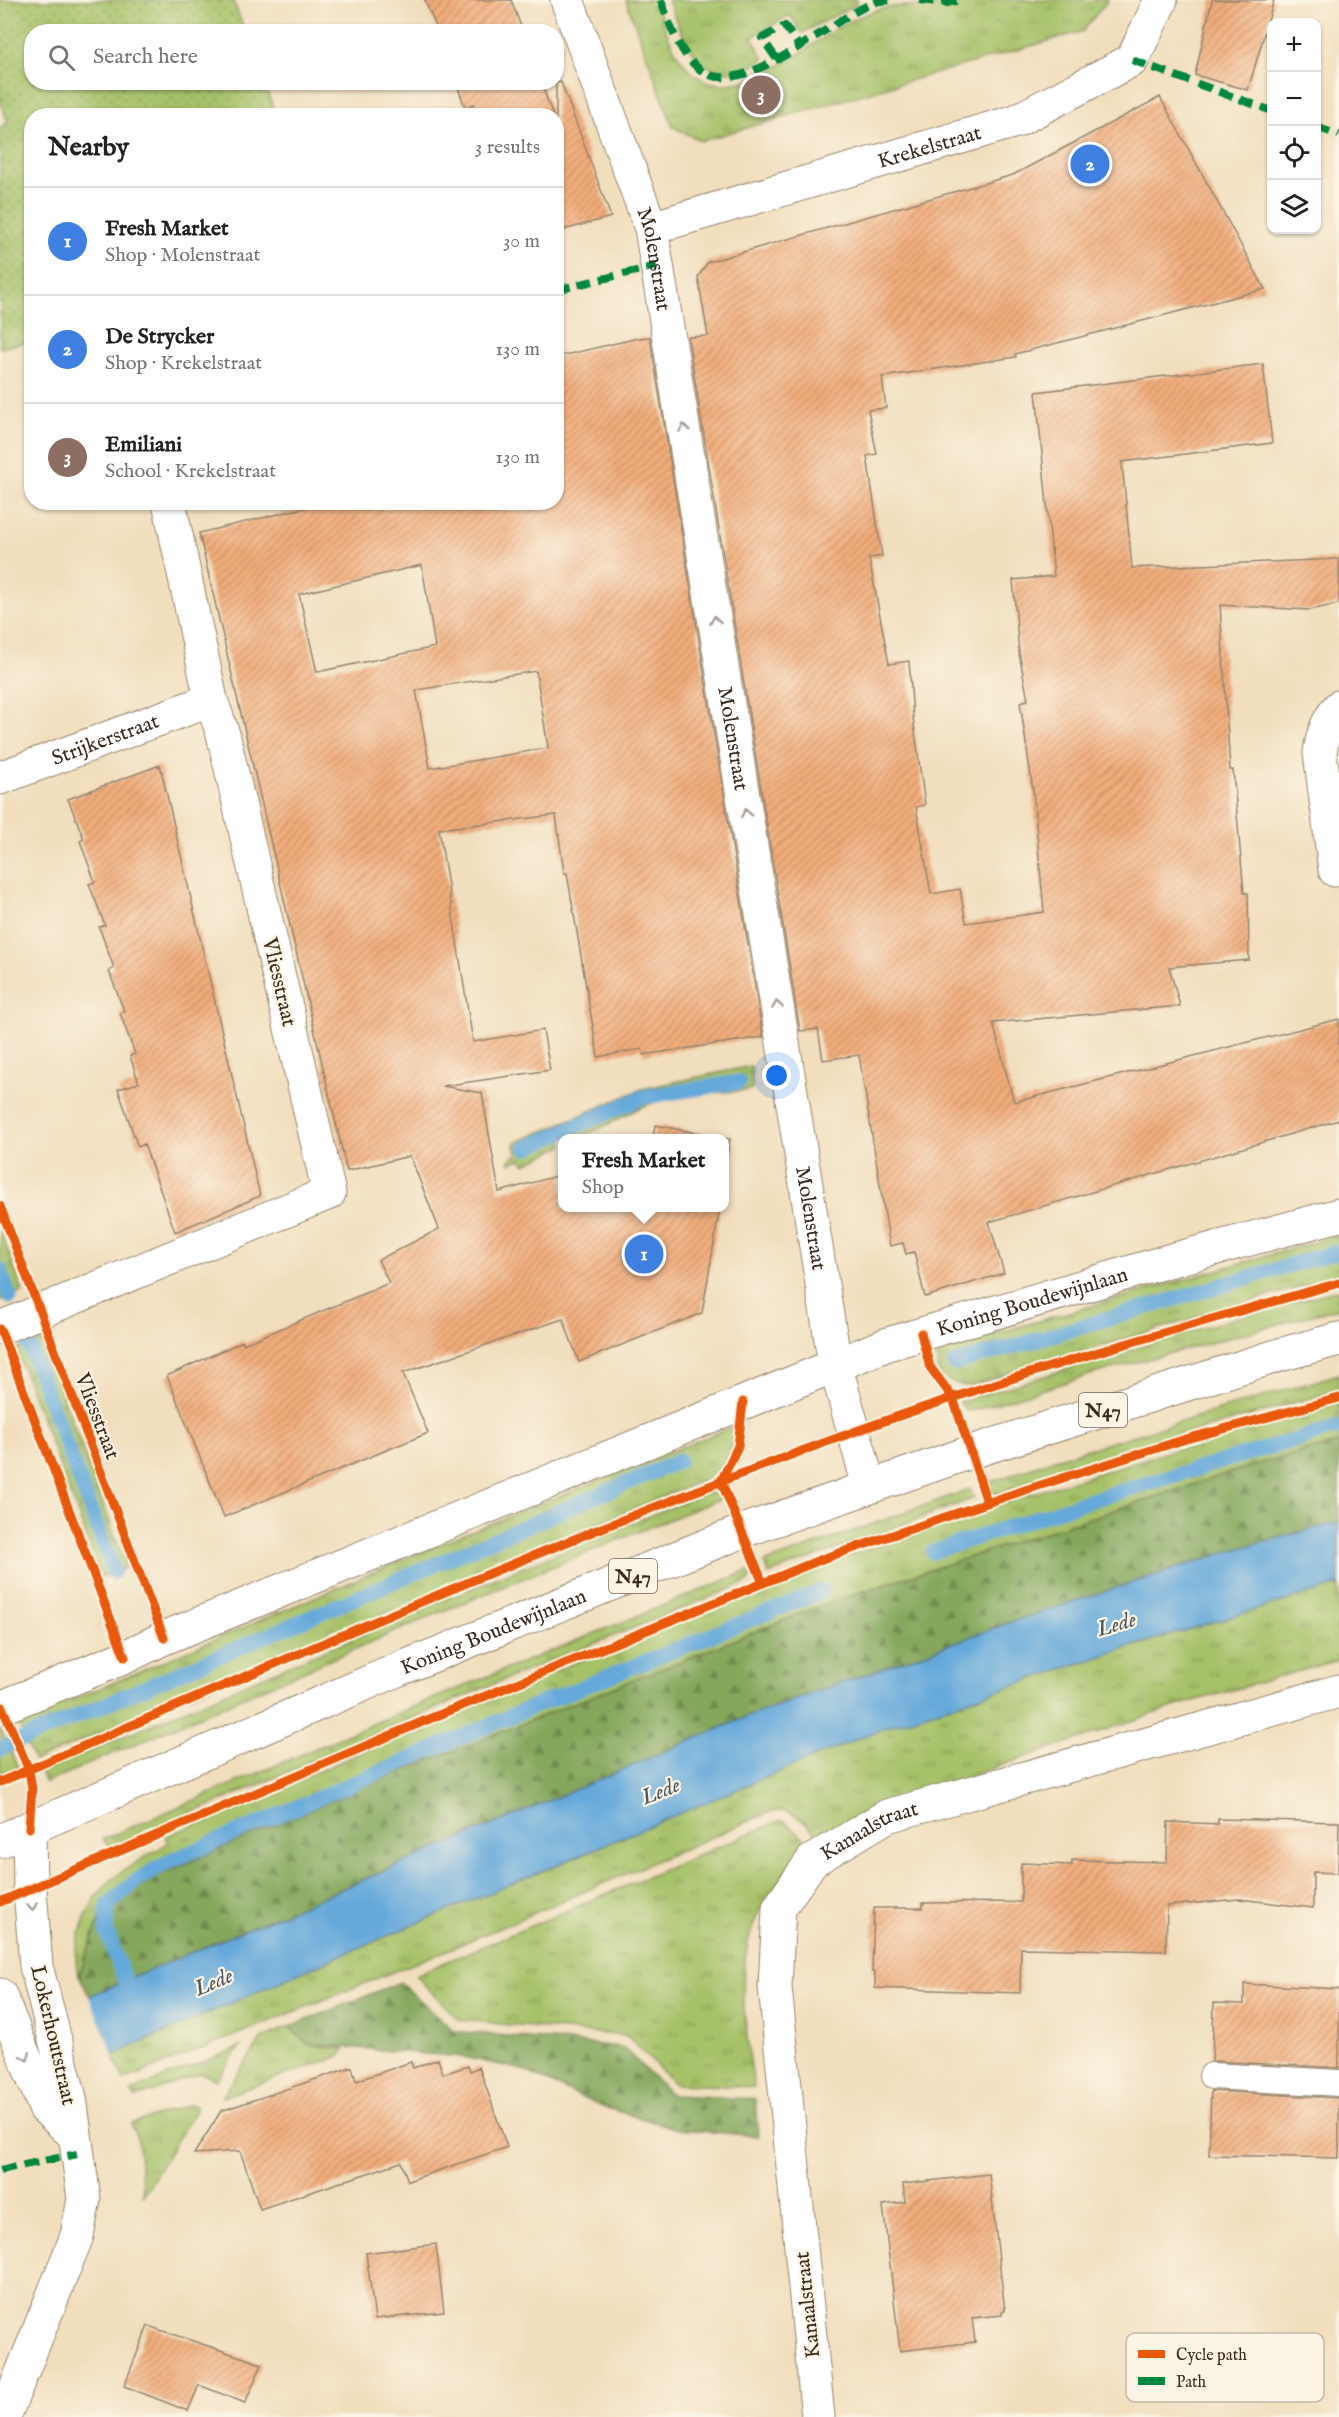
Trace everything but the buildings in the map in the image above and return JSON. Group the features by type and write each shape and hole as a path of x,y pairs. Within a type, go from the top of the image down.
{"street":[{"name":"Molenstraat","path":"567,0 651,228 835,1364 869,1486"},
{"name":"Krekelstraat","path":"651,228 1016,121 1132,60 1161,0"},
{"name":"Vliesstraat","path":"0,1328 329,1193 223,734 212,700 171,510"},
{"name":"Strijkerstraat","path":"0,778 212,700"},
{"path":"1335,870 1320,753 1322,736 1330,717 1339,707"},
{"name":"Koning Boudewijnlaan","path":"0,1708 125,1657 164,1638 835,1364 921,1333 1168,1260 1339,1215"},
{"name":"Koning Boudewijnlaan","path":"14,1834 398,1670 742,1531 869,1486 1260,1360 1339,1339"},
{"name":"Kanaalstraat","path":"818,2417 775,1987 779,1908 812,1861 887,1816 1339,1691"},
{"name":"Lokerhoutstraat","path":"14,1834 30,1889 41,1991 58,2103"},
{"name":"Lokerhoutstraat","path":"3,2000 73,2134 81,2165 84,2199 77,2236 4,2417"}],"lane":[{"path":"1212,2076 1339,2083"}],"green space":[{"path":"0,0 233,0 242,24 24,24 24,90 267,90 273,108 24,108 24,343 0,348 0,127 8,123 0,100"},
{"path":"626,0 655,0 671,43 680,59 703,80 723,84 744,81 766,72 844,24 886,8 948,5 973,0 1108,0 1083,31 701,141 673,127"},
{"path":"668,0 857,0 857,4 802,33 790,15 752,37 764,59 744,69 727,72 713,69 701,61 691,49"},
{"path":"751,1066 752,1090 689,1095 652,1103 586,1134 558,1134 558,1148 525,1164 521,1159 510,1163 510,1159 517,1154 515,1143 642,1089"},
{"path":"0,1230 23,1292 0,1301"},
{"path":"1339,1235 1339,1277 1271,1295 968,1386 954,1383 943,1377 937,1367 938,1353 955,1345"},
{"path":"1339,1290 1339,1308 1093,1374 975,1410 966,1411 959,1402 1245,1315"},
{"path":"42,1340 126,1567 102,1578 16,1350"},
{"path":"1339,1374 1339,1390 992,1495 988,1483 1055,1459"},
{"path":"1339,1403 1339,1443 1257,1464 830,1602 367,1785 159,1875 128,1895 100,1918 79,1975 76,1952 78,1940 92,1904 112,1879 168,1843 165,1837 571,1664 817,1568 946,1522 1076,1480"},
{"path":"732,1427 734,1443 729,1456 705,1479 34,1761 18,1723 454,1538"},
{"path":"1339,1443 1339,1522 1233,1550 1011,1622 744,1718 89,1996 79,1975 100,1918 128,1895 159,1875 367,1785 830,1602 1257,1464"},
{"path":"718,1488 722,1498 436,1614 45,1783 40,1772 418,1610"},
{"path":"970,1489 974,1498 769,1574 764,1563"},
{"path":"748,1571 751,1577 748,1582 481,1689 111,1848 103,1839 403,1711"},
{"path":"1339,1585 1339,1660 1176,1706 958,1780 819,1835 791,1814 770,1812 450,1949 124,2080 113,2055 327,1961 886,1727 1126,1648"},
{"path":"0,1731 18,1768 0,1776"},
{"path":"779,1821 785,1821 811,1845 765,1901 751,1931 746,1952 745,2020 754,2087 675,2084 627,2036 459,2020 415,1975"},
{"path":"400,1982 454,2031 622,2047 672,2095 755,2099 758,2136 678,2129 600,2106 523,2070 464,2057 307,2044 289,2027"},
{"path":"289,2027 307,2044 345,2049 340,2056 222,2097 262,2038"},
{"path":"240,2047 216,2080 201,2073 135,2098 131,2091"},
{"path":"191,2104 197,2107 143,2196 138,2141 131,2124"}],"water":[{"name":"Lede","path":"1339,1522 1339,1585 1126,1648 886,1727 327,1961 113,2055 0,2034 744,1718 1011,1622 1233,1550"}],"pier":[{"path":"88,1994 115,2058 0,2105 0,2031"}],"waterway":[{"path":"558,1134 643,1097 739,1082"},
{"path":"526,1148 558,1134"},
{"path":"954,1364 1339,1251"},
{"path":"0,1270 10,1297"},
{"path":"29,1345 114,1572"},
{"path":"933,1552 1078,1504 1339,1427"},
{"path":"0,1749 679,1461"},
{"path":"131,1998 106,1929 108,1905 136,1881 168,1862 537,1705 822,1591"}],"marked path":[{"path":"661,0 676,39 687,57 702,71 720,77 741,75 764,66 858,10 878,1 894,0"},
{"path":"919,0 947,3 959,0"},
{"path":"776,58 762,38 785,26 799,46"},
{"path":"1132,60 1267,109"},
{"path":"1321,129 1339,135"},
{"path":"564,288 657,266"},
{"path":"0,2170 77,2154"}],"cycle path":[{"path":"0,1206 164,1638"},
{"path":"0,1782 423,1601 743,1473 911,1412 1032,1372 1339,1283"},
{"path":"0,1329 125,1657"},
{"path":"921,1333 930,1367 953,1398 987,1502"},
{"path":"0,1902 429,1719 822,1559 1022,1491 1186,1439 1339,1398"},
{"path":"743,1402 738,1446 721,1481 763,1583"},
{"path":"2,1707 29,1770 32,1789 29,1828"}],"place":[{"name":"Emiliani","path":"761,95"},
{"name":"De Strycker","path":"1090,164"},
{"name":"Fresh Market","path":"644,1254"}]}
